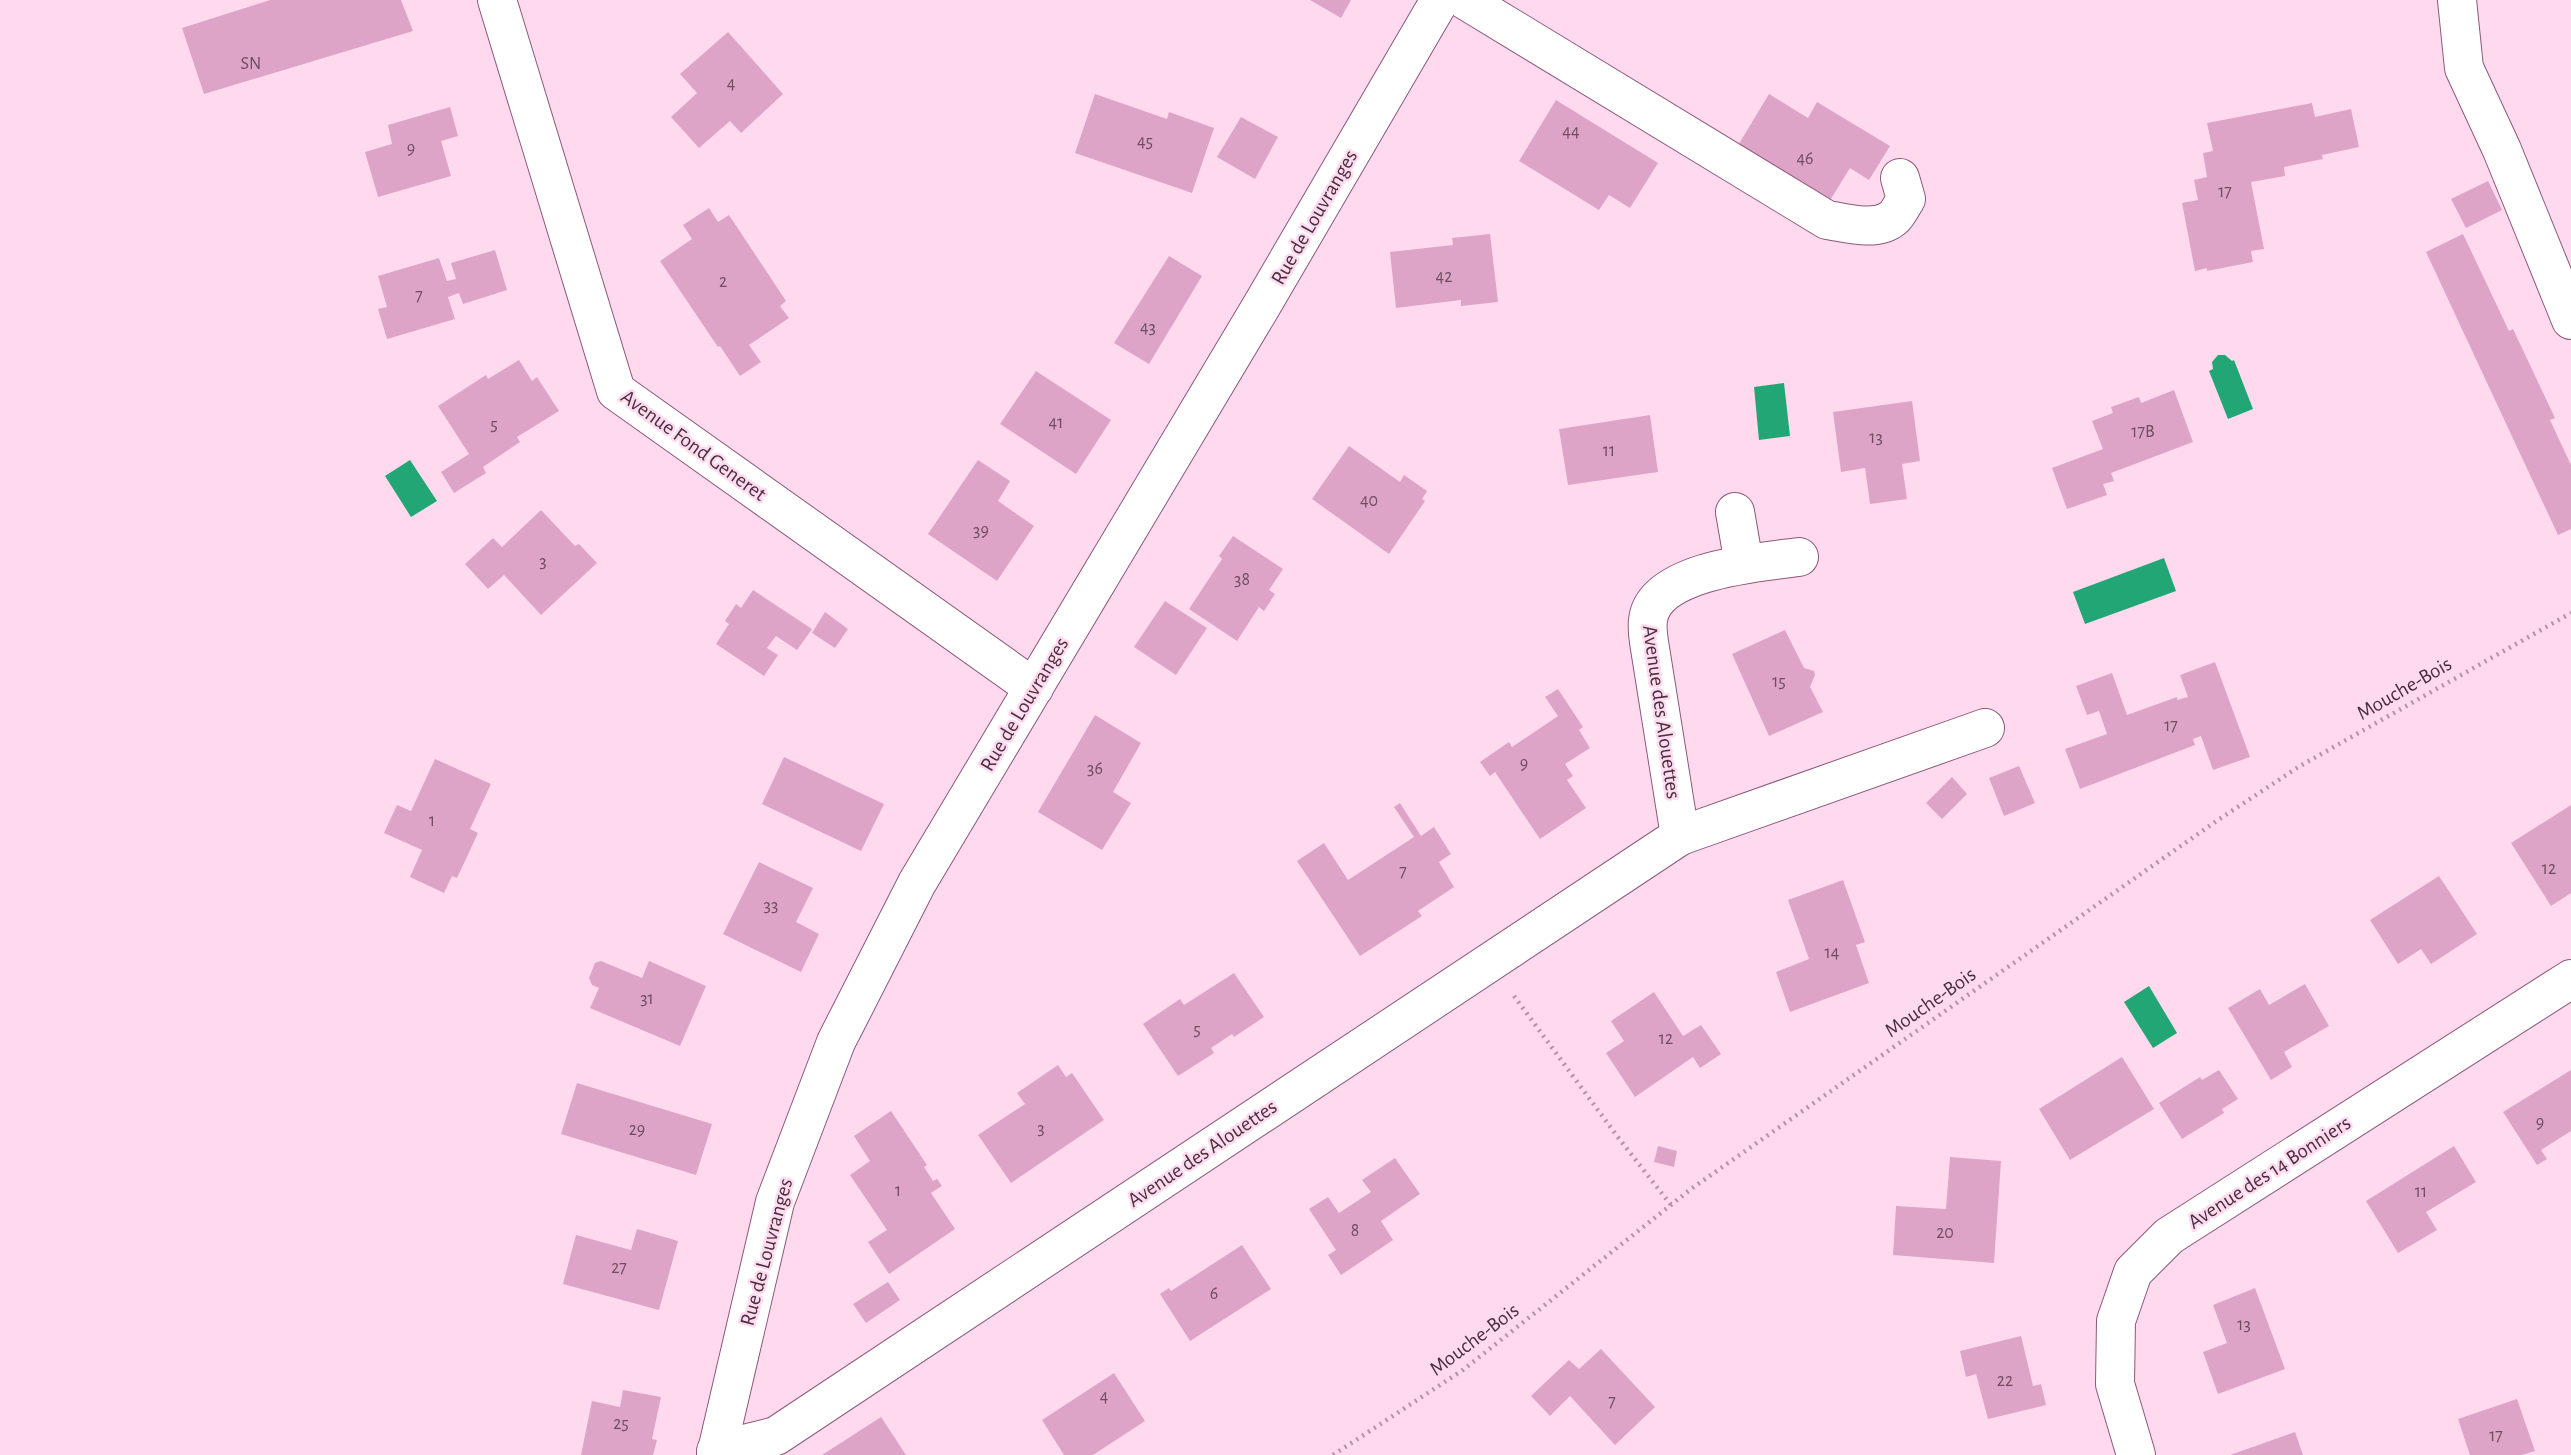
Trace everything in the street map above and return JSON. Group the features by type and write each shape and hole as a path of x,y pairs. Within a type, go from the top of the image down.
{"street":[{"name":"Avenue Fond Generet","path":"497,0 616,391 1034,688"},
{"name":"Rue de Louvranges","path":"716,1453 775,1202 836,1042 917,883 1262,305 1440,0"},
{"path":"1465,0 1827,220 1854,225 1879,225 1894,218 1906,199 1900,178"},
{"path":"2457,0 2464,68 2502,150 2571,320"},
{"path":"1735,512 1744,564"},
{"name":"Avenue des Alouettes","path":"1680,836 1648,642 1648,618 1659,598 1682,580 1744,564 1799,557"},
{"name":"Avenue des Alouettes","path":"716,1453 776,1436 1680,836 1985,727"},
{"name":"Avenue des 14 Bonniers","path":"2136,1455 2115,1384 2116,1321 2133,1272 2169,1236 2571,979"}],"path":[{"name":"Mouche-Bois","path":"1333,1455 1463,1370 1671,1205 2215,822 2300,766 2571,613"},
{"path":"1490,962 1671,1205"}],"shaded area":[{"path":"2218,355 2234,360 2253,409 2228,419 2209,371 2213,369 2212,362"},
{"path":"1784,383 1790,436 1759,440 1754,387"},
{"path":"410,460 437,501 411,517 385,476"},
{"path":"2164,558 2176,591 2085,624 2073,592"},
{"path":"2149,986 2177,1033 2153,1048 2124,1002"}],"building":[{"path":"270,0 401,0 413,31 204,94 182,28"},
{"path":"1310,0 1351,0 1341,18"},
{"path":"728,32 783,94 741,133 730,121 699,148 671,117 697,93 680,74"},
{"path":"1095,94 1167,119 1169,112 1214,128 1192,193 1075,153"},
{"path":"1769,94 1808,118 1817,102 1890,146 1869,180 1850,168 1829,202 1737,147"},
{"path":"1556,100 1658,163 1630,208 1609,195 1599,210 1519,161"},
{"path":"2312,103 2315,117 2351,109 2359,147 2322,155 2323,159 2284,167 2285,176 2251,182 2264,249 2251,251 2253,262 2195,271 2182,203 2198,200 2194,180 2207,177 2203,153 2213,151 2207,123"},
{"path":"450,107 458,136 441,141 451,176 378,197 365,152 392,144 388,125"},
{"path":"1241,117 1278,137 1255,179 1217,157"},
{"path":"2488,181 2502,210 2466,228 2451,199"},
{"path":"709,208 718,222 729,215 786,301 780,306 789,318 749,345 761,362 740,376 660,261 692,239 683,225"},
{"path":"1490,234 1498,302 1461,306 1461,300 1396,308 1390,252 1453,245 1452,238"},
{"path":"2463,234 2509,331 2513,329 2555,418 2550,420 2571,465 2571,529 2558,535 2426,252"},
{"path":"495,250 507,290 463,304 459,293 448,297 455,319 387,339 378,309 387,307 378,276 439,258 447,281 456,279 451,263"},
{"path":"1169,256 1202,276 1149,364 1114,343"},
{"path":"519,360 532,381 537,377 559,411 517,437 520,442 483,467 486,473 454,493 441,472 469,454 438,406 486,375 488,379"},
{"path":"1036,371 1111,420 1076,474 1000,424"},
{"path":"2174,390 2193,442 2111,473 2114,481 2103,484 2107,495 2067,509 2052,468 2103,449 2092,421 2113,413 2111,407 2139,397 2141,403"},
{"path":"1912,401 1920,461 1902,464 1907,499 1870,504 1865,468 1841,472 1833,412"},
{"path":"1650,415 1658,472 1568,485 1559,429"},
{"path":"1349,446 1400,482 1404,475 1427,491 1422,499 1425,501 1389,554 1312,499"},
{"path":"978,460 1010,481 998,501 1034,526 997,581 928,534"},
{"path":"541,510 575,546 579,544 597,563 541,615 504,575 488,589 465,564 493,538 502,547"},
{"path":"1233,536 1283,569 1269,590 1275,594 1264,611 1259,607 1237,641 1189,609 1222,559 1219,556"},
{"path":"753,590 812,629 797,650 776,636 767,648 778,655 764,676 716,644 729,624 725,621 736,604 741,608"},
{"path":"1165,601 1207,628 1176,675 1134,647"},
{"path":"825,612 848,629 835,648 812,633"},
{"path":"1785,630 1804,668 1814,671 1810,687 1823,712 1769,736 1732,654"},
{"path":"2215,662 2250,757 2213,770 2201,736 2193,739 2195,745 2080,789 2065,749 2107,734 2099,711 2087,715 2076,686 2112,673 2127,715 2177,697 2177,700 2188,697 2180,675"},
{"path":"1558,689 1583,727 1579,730 1590,748 1565,764 1573,776 1567,780 1586,808 1540,839 1495,772 1490,776 1480,762 1509,742 1512,747 1558,716 1545,697"},
{"path":"1095,715 1141,743 1113,792 1131,803 1102,850 1038,812"},
{"path":"784,757 884,804 861,851 762,804"},
{"path":"435,759 491,784 470,829 478,833 457,878 452,876 444,893 410,877 422,850 384,833 397,805 411,811"},
{"path":"2019,766 2035,803 2004,816 1989,778"},
{"path":"1952,777 1967,794 1942,819 1926,803"},
{"path":"1400,803 1421,836 1434,827 1451,854 1439,862 1454,887 1418,911 1422,916 1360,956 1297,861 1324,843 1348,880 1414,837 1394,807"},
{"path":"2571,805 2571,893 2551,906 2511,843"},
{"path":"759,862 813,888 796,922 819,934 801,972 723,934"},
{"path":"2439,876 2477,934 2431,964 2421,949 2398,964 2370,920"},
{"path":"1843,880 1865,942 1856,945 1869,983 1790,1012 1776,972 1809,959 1788,900"},
{"path":"601,961 642,978 649,961 706,986 680,1046 590,1008 599,988 592,985 589,978 595,963"},
{"path":"1234,973 1264,1017 1234,1037 1232,1034 1211,1048 1214,1053 1178,1076 1143,1024 1180,999 1184,1005"},
{"path":"2305,984 2329,1026 2284,1052 2292,1067 2271,1080 2228,1008 2260,989 2269,1005"},
{"path":"1654,992 1683,1036 1701,1025 1721,1054 1700,1068 1693,1057 1635,1097 1606,1053 1624,1041 1611,1021"},
{"path":"2122,1057 2154,1109 2070,1160 2039,1109"},
{"path":"1058,1065 1066,1077 1072,1073 1104,1120 1011,1183 978,1135 1025,1104 1017,1093"},
{"path":"2219,1070 2238,1099 2222,1109 2224,1113 2182,1139 2159,1103 2200,1077 2202,1080"},
{"path":"2571,1070 2571,1131 2541,1150 2547,1159 2537,1165 2503,1112"},
{"path":"577,1083 712,1124 696,1175 561,1134"},
{"path":"891,1111 927,1165 924,1167 933,1181 937,1179 942,1186 931,1193 955,1229 889,1274 868,1242 887,1230 850,1175 870,1161 854,1136"},
{"path":"1658,1146 1677,1151 1674,1167 1654,1162"},
{"path":"2454,1146 2476,1182 2426,1212 2437,1230 2398,1253 2366,1201"},
{"path":"1950,1157 2001,1161 1994,1263 1893,1255 1896,1206 1946,1209"},
{"path":"1395,1158 1420,1194 1381,1221 1393,1240 1341,1275 1328,1255 1336,1250 1309,1209 1328,1197 1339,1213 1371,1192 1362,1180"},
{"path":"637,1229 678,1241 659,1310 563,1284 576,1235 631,1250"},
{"path":"1242,1245 1271,1289 1190,1341 1160,1294 1169,1288 1171,1291"},
{"path":"888,1282 900,1300 866,1323 853,1304"},
{"path":"2255,1288 2285,1369 2218,1394 2203,1352 2227,1343 2213,1305"},
{"path":"2021,1336 2033,1386 2041,1384 2046,1405 1988,1419 1976,1374 1966,1377 1960,1351"},
{"path":"1601,1349 1655,1407 1615,1445 1570,1396 1550,1416 1531,1396 1569,1360 1579,1369"},
{"path":"1114,1373 1145,1421 1093,1455 1064,1455 1042,1420"},
{"path":"623,1390 661,1397 652,1439 657,1440 653,1455 581,1455 592,1401 620,1407"},
{"path":"2517,1399 2535,1451 2522,1455 2470,1455 2458,1419"},
{"path":"881,1417 906,1455 822,1455"},
{"path":"2295,1432 2303,1455 2230,1455"}]}
